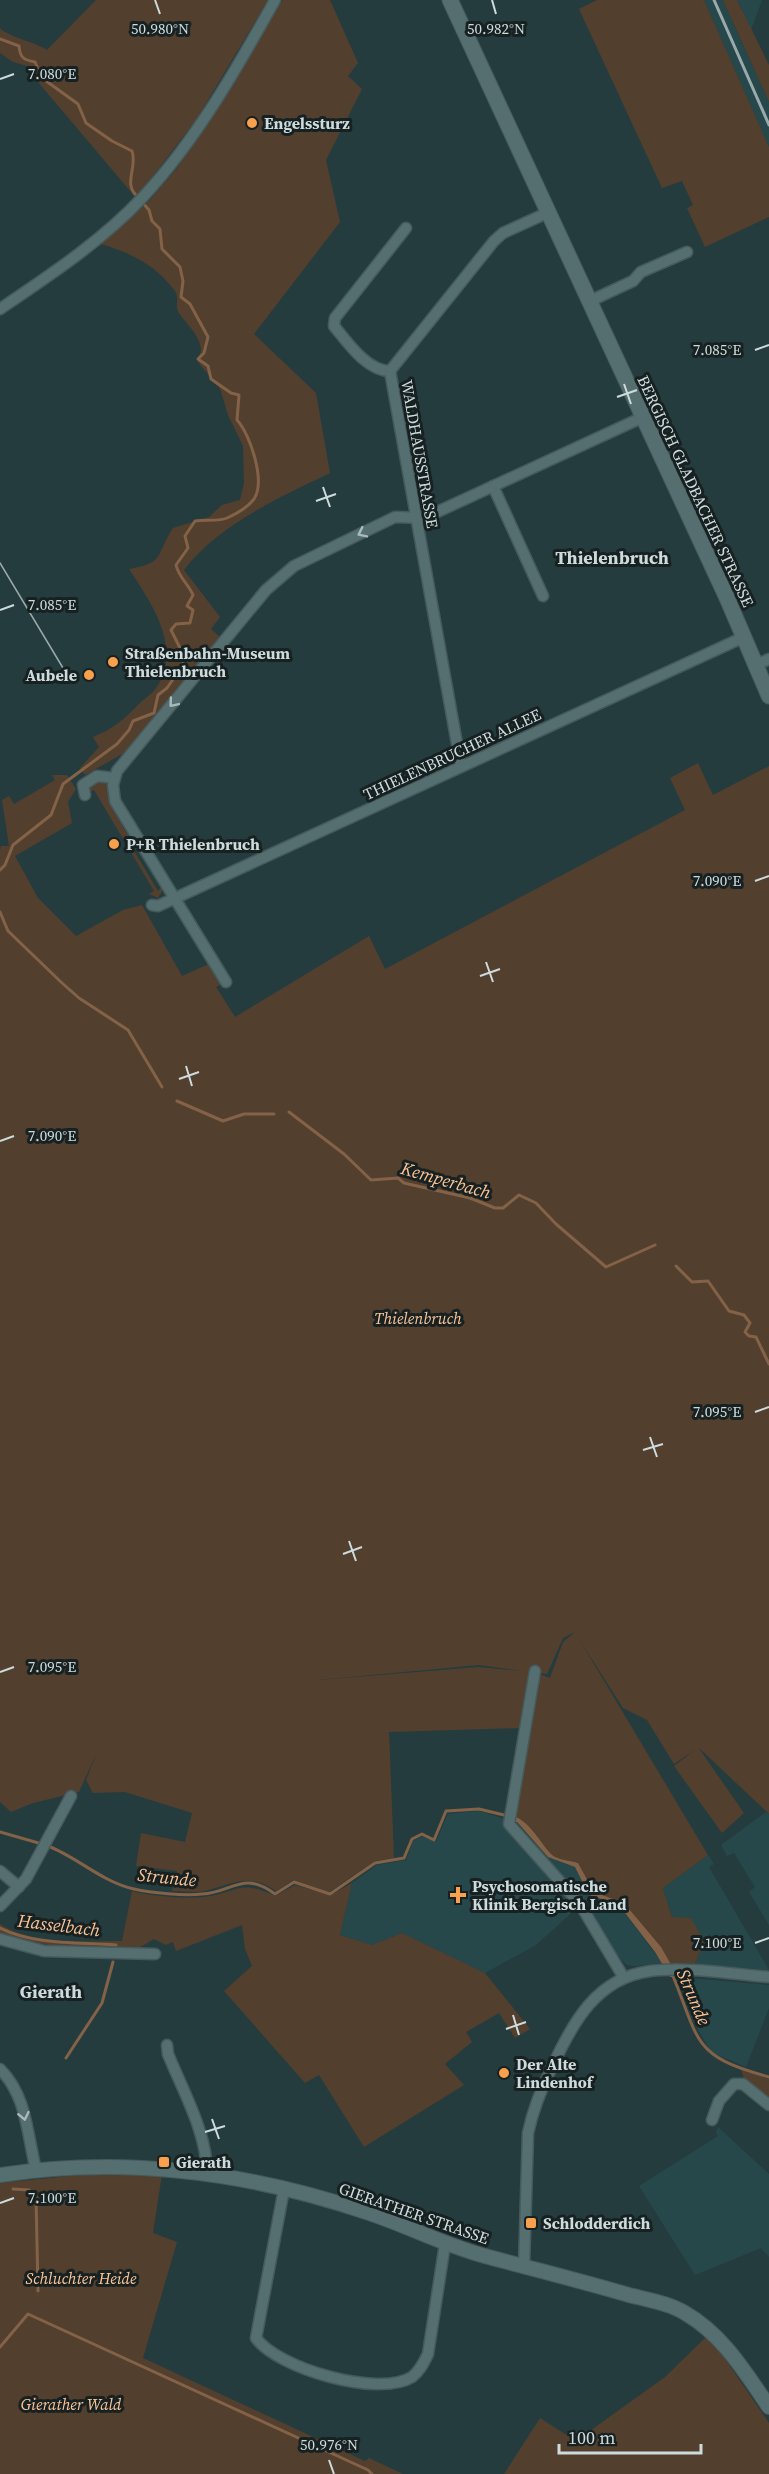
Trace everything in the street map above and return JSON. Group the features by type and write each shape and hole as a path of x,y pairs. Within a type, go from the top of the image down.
{"main road":[{"name":"BERGISCH GLADBACHER STRASSE","path":"450,0 744,637 762,662 769,696"}],"street":[{"path":"0,309 100,237 140,200 177,156 220,93 275,0"},
{"name":"WALDHAUSSTRASSE","path":"461,766 390,371 494,240 503,233 548,213"},
{"path":"390,371 379,371 353,349 334,326 335,318 406,228"},
{"path":"588,302 633,281 641,272 687,252"},
{"path":"226,982 115,801 114,778 130,754 279,577 294,566 395,517 424,518 641,418"},
{"path":"493,486 543,596"},
{"name":"THIELENBRUCHER ALLEE","path":"152,905 158,906 174,899 744,637"},
{"path":"84,795 83,785 91,779 105,775 114,778"},
{"path":"535,1671 510,1817 511,1827 580,1904 624,1978"},
{"path":"0,1906 20,1887 71,1796"},
{"path":"0,1871 20,1887"},
{"path":"0,1939 44,1951 155,1954"},
{"path":"524,2266 528,2133 540,2091 578,2015 599,1993 624,1978 642,1972 669,1970 769,1977"},
{"path":"167,2045 168,2054 201,2136 207,2158 207,2173"},
{"path":"0,2068 14,2084 20,2097 36,2170"},
{"path":"712,2120 719,2101 734,2084 743,2084 769,2104"},
{"name":"GIERATHER STRASSE","path":"0,2175 36,2170 101,2167 160,2168 207,2173 284,2189 368,2212 445,2244 685,2312 710,2330 738,2362 769,2407"},
{"path":"284,2189 256,2338 264,2348 277,2356 324,2374 367,2385 404,2380 413,2376 421,2368 428,2354 445,2244"}],"shaded area":[{"path":"704,0 723,0 769,102 769,147"},
{"path":"737,0 762,0 751,30 739,3"},
{"name":"Psychosomatische Klinik Bergisch Land","path":"479,1811 505,1819 578,1907 536,1945 485,1973 402,1933 372,1945 340,1935 352,1883 377,1865 406,1860 413,1841 423,1836 436,1842 448,1814"},
{"path":"766,1812 769,1814 769,1925 749,1892 755,1887 734,1853 727,1856 721,1845"},
{"path":"514,1816 530,1828 554,1856 578,1863 594,1892 624,1903 661,1947 678,1977 670,1977 655,1952 619,1905 589,1895 575,1867 548,1857 517,1822 513,1822"},
{"path":"525,1831 548,1857 575,1867 590,1895 619,1905 662,1963 627,1965 602,1936 582,1902"},
{"path":"708,1855 714,1864 709,1867 769,1970 695,1964 704,1941 672,1917 663,1888"},
{"path":"678,1977 769,1985 769,2008 746,2067 711,2052 691,2017"},
{"path":"718,2127 769,2174 769,2257 761,2248 695,2275 639,2186 718,2136 716,2133"}],"green space":[{"path":"96,0 268,0 196,120 136,198 38,82 34,68 13,62 0,53 0,28 47,50"},
{"path":"283,0 330,0 358,63 348,76 362,89 326,160 340,222 254,334 316,393 330,473 271,502 232,526 214,539 184,570 220,617 211,629 220,637 150,726 124,753 85,775 80,768 99,747 93,737 119,722 150,694 158,685 165,670 167,655 160,624 154,609 129,569 154,561 173,528 209,517 222,505 240,500 244,483 243,446 228,415 220,389 198,362 200,344 178,310 175,291 160,274 142,261 123,251 101,244 149,201 177,168"},
{"path":"597,0 704,0 769,147 769,217 705,247 687,208 693,205 682,181 662,188 579,9"},
{"path":"723,0 737,0 769,65 769,102"},
{"name":"Thielenbruch","path":"698,763 713,795 769,766 769,1814 698,1747 744,1813 722,1833 674,1766 696,1749 674,1764 647,1720 623,1708 579,1639 708,1855 663,1888 672,1917 691,1918 704,1941 695,1964 669,1963 660,1947 624,1903 593,1892 578,1863 554,1856 530,1828 514,1816 539,1674 550,1678 563,1642 575,1632 563,1638 547,1674 531,1672 521,1728 389,1732 394,1858 375,1861 329,1892 293,1880 276,1891 257,1882 241,1881 201,1892 172,1891 177,1871 136,1866 141,1833 185,1842 192,1813 125,1792 93,1793 86,1780 97,1752 79,1792 33,1803 11,1812 0,1802 0,850 1,846 9,846 2,800 9,796 14,804 55,780 52,775 67,775 76,789 68,802 72,823 15,856 38,898 76,936 123,910 142,905 182,976 211,963 223,983 216,987 235,1017 369,936 385,969 685,810 670,778","holes":["479,1665 522,1671 478,1667 318,1680"]},
{"path":"97,779 108,783 110,805 127,834 131,835 133,839 130,844 158,891 162,886 163,889 158,898 149,894 154,891 94,790 88,793 87,787"},
{"path":"352,1883 340,1935 372,1945 402,1933 485,1973 530,2029 515,2038 499,2013 466,2032 472,2042 445,2064 464,2085 364,2147 319,2075 305,2083 224,1991 252,1966 245,1949 242,1925 176,1951 173,1942 166,1945 154,1939 137,1949 53,1946 0,1935 0,1924 13,1931 43,1939 122,1941 132,1891 157,1896 195,1898 253,1888 275,1896 295,1885 331,1895"},
{"path":"741,2070 769,2079 769,2099 744,2078"},
{"name":"Schluchter Heide","path":"101,2173 162,2174 153,2233 177,2242 143,2358 365,2461 369,2458 403,2474 0,2474 0,2183"},
{"path":"706,2337 721,2353 769,2423 769,2474 504,2474 540,2418 576,2441 665,2377"}],"waterway":[{"name":"Kemperbach","path":"0,39 19,46 23,58 35,62 42,78 78,104 86,123 112,141 132,151 131,187 138,197"},
{"name":"Kemperbach","path":"0,870 5,865 13,845 51,815 63,784 117,744 129,730 133,721 154,713 158,695 167,688 183,665 184,656 171,630 176,624 190,623 193,610 187,606 193,595 176,565 188,548 185,536 195,521 223,519 238,512 254,499 257,491 255,458 247,436 237,420 239,395 231,393 211,379 208,366 198,359 204,353 208,337 190,304 181,297 183,281 180,267 162,249 160,229 152,221 149,210 142,202"},
{"name":"Kemperbach","path":"0,912 8,931 62,983 79,998 128,1030 162,1087"},
{"name":"Kemperbach","path":"177,1101 223,1121 244,1114 274,1114"},
{"name":"Kemperbach","path":"289,1112 344,1154 371,1180 398,1178 404,1183 470,1198 495,1208 503,1208 519,1195 536,1203 556,1224 606,1267 655,1245"},
{"name":"Kemperbach","path":"676,1266 692,1282 708,1281 729,1311 744,1315 750,1323 745,1332 749,1336 756,1337 769,1364"},
{"name":"Strunde","path":"48,1846 111,1881 141,1890 195,1895 246,1883 264,1887 275,1894 294,1882 330,1894 375,1863 404,1858 412,1839 422,1834 434,1840 446,1811 479,1809 508,1816"},
{"name":"Strunde","path":"0,1832 42,1844"},
{"name":"Hasselbach","path":"0,1928 42,1940 116,1945"},
{"name":"Hasselbach","path":"66,2058 102,2003 113,1962"},
{"name":"Strunde","path":"673,1976 702,2043 725,2062 769,2077"},
{"name":"Hasselbach","path":"13,2189 29,2190 36,2197 38,2291"},
{"path":"0,2347 28,2314 368,2470 372,2474"}],"tram line":[{"path":"0,563 69,678"}],"railway":[{"path":"714,0 769,125"}],"place":[{"name":"Engelssturz","path":"252,123"},
{"name":"Straßenbahn-Museum Thielenbruch","path":"113,662"},
{"name":"Aubele","path":"89,675"},
{"name":"P+R Thielenbruch","path":"114,844"},
{"name":"Psychosomatische Klinik Bergisch Land","path":"458,1895"},
{"name":"Der Alte Lindenhof","path":"504,2073"},
{"name":"Gierath","path":"164,2162"},
{"name":"Schlodderdich","path":"531,2223"}],"district":[{"name":"Thielenbruch","path":"612,557"},
{"name":"Gierath","path":"51,1991"}],"park label":[{"name":"Gierather Wald","path":"71,2404"}]}
